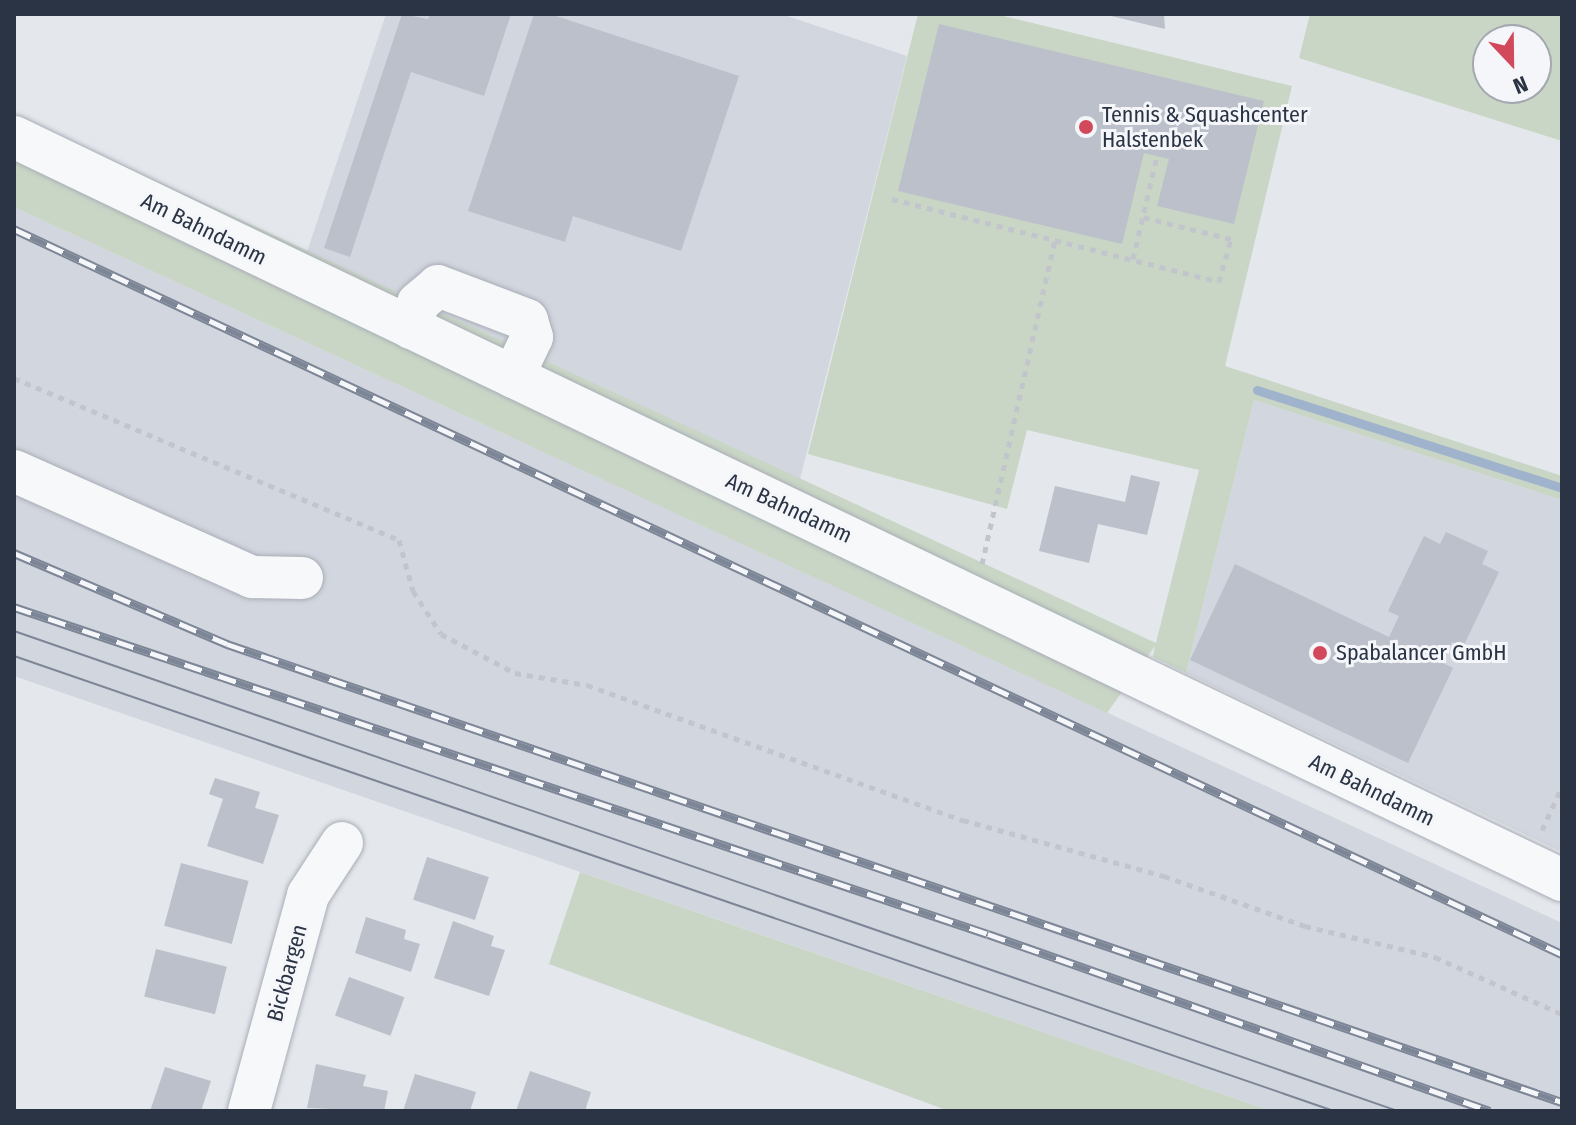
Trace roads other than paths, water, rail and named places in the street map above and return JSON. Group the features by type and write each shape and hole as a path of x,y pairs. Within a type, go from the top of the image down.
{"street":[{"name":"Am Bahndamm","path":"14,137 1544,872"},
{"path":"411,328 418,303 438,286 527,320 532,337 513,377"},
{"path":"14,471 252,577 302,578"},
{"name":"Bickbargen","path":"249,1111 308,895 342,843"}],"waterway":[{"path":"1257,390 1562,488"}],"tram line":[{"path":"14,631 1398,1111"},
{"path":"14,656 1334,1111"}],"railway":[{"path":"14,229 1562,954"},
{"path":"14,553 227,644 1562,1102"},
{"path":"14,607 988,934 1490,1111"}],"place":[{"name":"Tennis & Squashcenter Halstenbek","path":"1086,127"},
{"name":"Spabalancer GmbH","path":"1320,653"}]}
